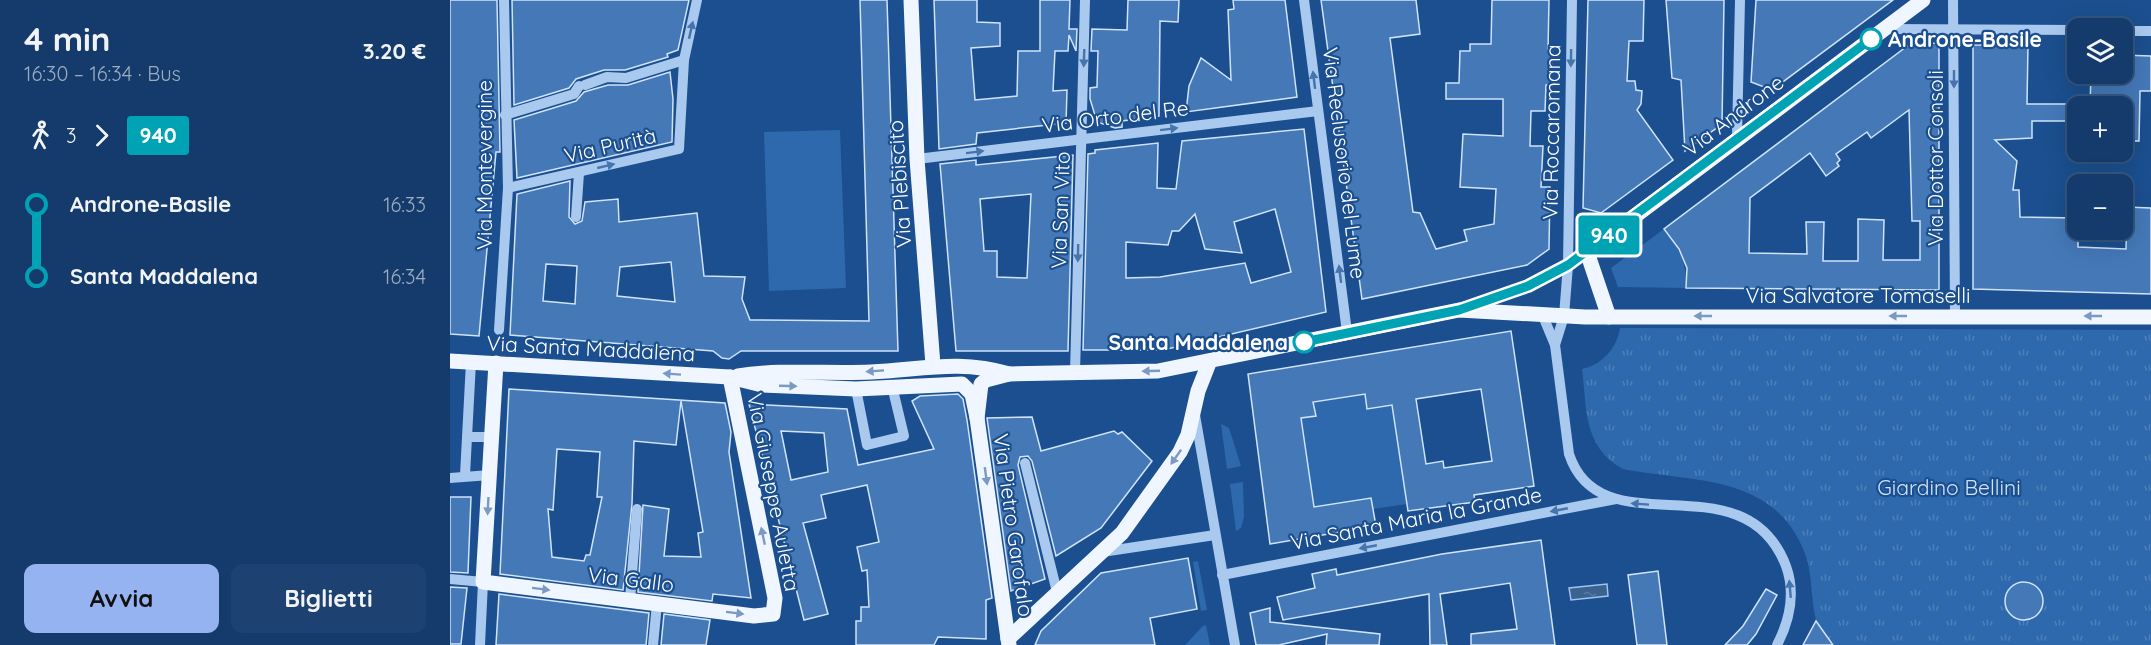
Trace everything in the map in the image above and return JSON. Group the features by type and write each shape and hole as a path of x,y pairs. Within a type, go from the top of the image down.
{"main road":[{"name":"Via Plebiscito","path":"911,0 917,159 933,365"},
{"name":"Via Androne","path":"1587,252 1737,137 1923,0"},
{"path":"1587,252 1610,316"},
{"name":"Via Salvatore Tomaselli","path":"1459,310 1543,316 2151,317"},
{"path":"977,418 981,384 986,380 1009,374 1158,372 1459,310"},
{"name":"Via Santa Maddalena","path":"450,360 730,378 762,385 856,389 962,384 972,394 977,418"},
{"path":"483,582 496,363"},
{"path":"1008,642 1057,592 1122,533 1180,452 1195,415 1198,391 1209,363"},
{"name":"Via Santa Maddalena","path":"730,378 762,372 874,372 933,365 986,367 1009,374"},
{"name":"Via Giuseppe Auletta","path":"730,378 776,598 773,614"},
{"name":"Via Pietro Garofalo","path":"977,418 1008,642"},
{"name":"Via Gallo","path":"483,582 754,616 773,614"}],"street":[{"name":"Via Montevergine","path":"498,330 508,188 504,0"},
{"name":"Via Purità","path":"508,188 679,150 684,60 697,0"},
{"name":"Via San Vito","path":"1075,372 1085,0"},
{"name":"Via Reclusorio del Lume","path":"1304,0 1347,332"},
{"name":"Via Roccaromana","path":"1555,345 1564,316 1568,265 1572,0"},
{"path":"1737,137 1740,0"},
{"name":"Via Dottor Consoli","path":"1953,0 1955,316"},
{"path":"1885,29 2067,30"},
{"path":"2133,31 2151,31"},
{"path":"505,115 574,94 582,85 607,77 626,78 684,60"},
{"name":"Via Orto del Re","path":"917,159 1318,111"},
{"path":"576,217 579,173"},
{"name":"Via Androne","path":"1568,265 1587,252"},
{"path":"1459,310 1528,286 1568,265"},
{"path":"1543,316 1555,345 1569,454 1574,469 1597,490 1632,504 1714,508 1745,518 1760,527 1781,554 1791,586 1791,604 1786,628 1777,645"},
{"path":"465,476 471,362"},
{"path":"856,389 867,445 904,436 892,386"},
{"path":"1195,415 1234,645"},
{"path":"467,437 492,437"},
{"path":"1025,463 1057,592"},
{"path":"450,478 490,475"},
{"name":"Via Santa Maria la Grande","path":"1222,575 1617,499"},
{"path":"630,600 637,509"},
{"path":"1102,552 1215,535"},
{"path":"450,579 483,582 480,645"},
{"path":"653,645 657,604"}],"green space":[{"path":"840,130 846,288 769,291 764,132"},
{"path":"1664,229 1681,257 1686,288 1618,287 1611,268"},
{"name":"Giardino Bellini","path":"1620,328 2151,330 2151,645 1833,645 1815,617 1807,559 1794,531 1776,511 1755,496 1732,487 1623,469 1600,450 1589,426 1582,369 1602,360 1616,342"},
{"path":"1365,394 1392,405 1407,504 1373,509 1371,498 1314,507 1301,418 1315,416 1313,402"},
{"path":"1221,424 1229,428 1241,466 1227,469"},
{"path":"1243,482 1244,517 1241,528 1236,531 1230,484"},
{"path":"1198,561 1207,610 1201,611 1193,562"},
{"path":"1206,625 1210,645 1185,645 1203,626"}],"water":[{"path":"1607,584 1608,596 1571,600 1569,588"}],"building":[{"path":"450,0 497,0 500,152 496,152 479,336 450,334"},
{"path":"512,0 689,0 678,50 667,54 668,57 625,70 604,70 576,79 569,88 514,105"},
{"path":"860,0 887,0 898,351 741,351 729,359 722,358 713,351 510,335 517,194 570,181 569,217 575,224 582,221 585,202 618,199 619,222 697,213 704,276 745,277 742,299 750,320 869,321","holes":["671,262 675,302 617,296 620,267","546,264 577,266 575,304 543,301"]},
{"path":"934,0 977,0 977,22 1000,23 1000,46 971,48 975,100 1017,96 1018,51 1040,51 1040,0 1070,0 1069,29 1077,29 1076,51 1069,35 1068,51 1055,51 1053,91 1067,90 1066,123 977,133 976,144 939,149"},
{"path":"1128,0 1179,0 1178,22 1160,21 1159,116 1122,121 1122,127 1115,128 1097,122 1090,99 1090,88 1097,87 1098,51 1091,51 1092,29 1127,30"},
{"path":"1233,0 1285,0 1297,97 1186,112 1189,86 1201,58 1231,80 1228,10 1234,9"},
{"path":"1321,0 1416,0 1420,34 1390,38 1413,212 1420,213 1436,249 1467,241 1464,230 1494,224 1496,189 1460,187 1463,134 1503,136 1503,99 1446,99 1446,83 1459,83 1460,51 1470,51 1470,44 1491,44 1492,0 1549,0 1548,51 1552,51 1551,85 1546,85 1545,111 1531,111 1530,146 1543,146 1541,187 1550,187 1549,249 1527,265 1362,299"},
{"path":"1588,0 1644,0 1643,41 1629,41 1627,81 1635,81 1636,90 1642,91 1641,104 1637,110 1673,160 1601,213 1583,208"},
{"path":"1666,0 1724,0 1722,124 1685,151 1681,80 1672,78"},
{"path":"1756,0 1893,0 1772,90 1751,82"},
{"path":"1939,43 1939,290 1686,288 1687,268 1679,249 1664,229 1910,44","holes":["1909,110 1912,221 1920,221 1920,260 1883,260 1884,220 1858,219 1858,261 1823,261 1824,222 1806,222 1807,254 1749,253 1750,198 1810,153 1826,176 1839,166 1837,163 1840,160 1836,154 1867,132 1871,138"]},
{"path":"1973,45 2028,45 2027,104 2067,104 2067,121 2032,121 2032,138 1995,140 2017,161 2013,190 2019,190 2020,217 2067,218 2067,240 2078,240 2078,247 2126,249 2126,240 2133,240 2133,207 2151,208 2151,294 1973,289"},
{"path":"2133,55 2151,56 2151,91 2140,91 2139,141 2133,141 2133,96 2090,96 2091,84 2133,84"},
{"path":"670,72 673,99 672,142 517,178 514,120 576,101 584,92 608,85 628,85"},
{"path":"1304,129 1326,312 1163,350 1083,350 1088,154 1095,153 1095,150 1158,143 1157,188 1176,189 1182,141","holes":["1275,209 1291,272 1251,283 1245,263 1160,277 1126,278 1126,242 1168,245 1172,231 1179,231 1195,214 1205,249 1242,253 1234,222"]},
{"path":"1073,155 1068,351 956,351 940,164 976,160 976,165","holes":["1031,194 1027,278 997,277 997,251 984,251 980,199"]},
{"path":"1511,331 1534,486 1474,495 1475,502 1408,511 1392,405 1367,409 1365,394 1313,402 1316,416 1301,418 1314,507 1371,498 1376,526 1270,544 1248,374","holes":["1481,389 1492,461 1444,468 1443,461 1426,464 1416,399"]},
{"path":"509,389 725,403 731,432 729,452 751,598 713,594 712,601 638,592 643,505 669,509 664,556 701,557 698,533 703,532 681,401 676,445 634,441 632,504 623,590 500,574","holes":["557,449 600,452 597,497 602,497 590,555 586,555 584,561 552,557 548,509 553,510"]},
{"path":"958,394 963,399 992,598 986,600 986,639 938,637 934,645 856,645 856,621 861,621 861,607 869,607 867,570 862,571 857,547 879,542 867,485 821,495 826,518 803,523 828,614 804,620 749,404 847,409 858,465 934,449 912,401 920,396","holes":["781,431 824,433 828,472 791,480"]},
{"path":"1032,417 1041,451 1114,431 1118,434 1122,432 1152,461 1101,528 1056,556 1032,461 1028,456 1020,457 1018,465 1045,579 1011,591 987,418"},
{"path":"450,497 471,497 468,573 450,572"},
{"path":"1541,540 1555,645 1471,645 1471,634 1517,629 1510,583 1440,594 1447,645 1430,645 1429,594 1283,620 1277,597 1315,588 1312,574 1336,569 1337,575 1442,554"},
{"path":"1188,558 1197,609 1150,618 1155,645 1035,645 1041,631 1101,573"},
{"path":"1658,571 1667,645 1637,645 1628,575"},
{"path":"2024,582 2038,587 2043,601 2038,615 2024,620 2010,615 2005,601 2010,587"},
{"path":"450,587 467,588 461,644 450,644"},
{"path":"1766,589 1777,595 1756,634 1747,645 1725,645 1743,626"},
{"path":"499,594 649,613 646,645 496,645"},
{"path":"1270,608 1270,622 1380,634 1379,645 1326,645 1327,634 1279,645 1256,645 1250,613"},
{"path":"664,614 710,620 706,645 661,645"},
{"path":"1816,621 1833,645 1803,645"}],"bus line":[{"name":"940","path":"1304,342 1459,310 1528,286 1568,265 1871,39"}],"place":[{"name":"Androne-Basile","path":"1871,39"},
{"name":"Santa Maddalena","path":"1304,342"}]}
